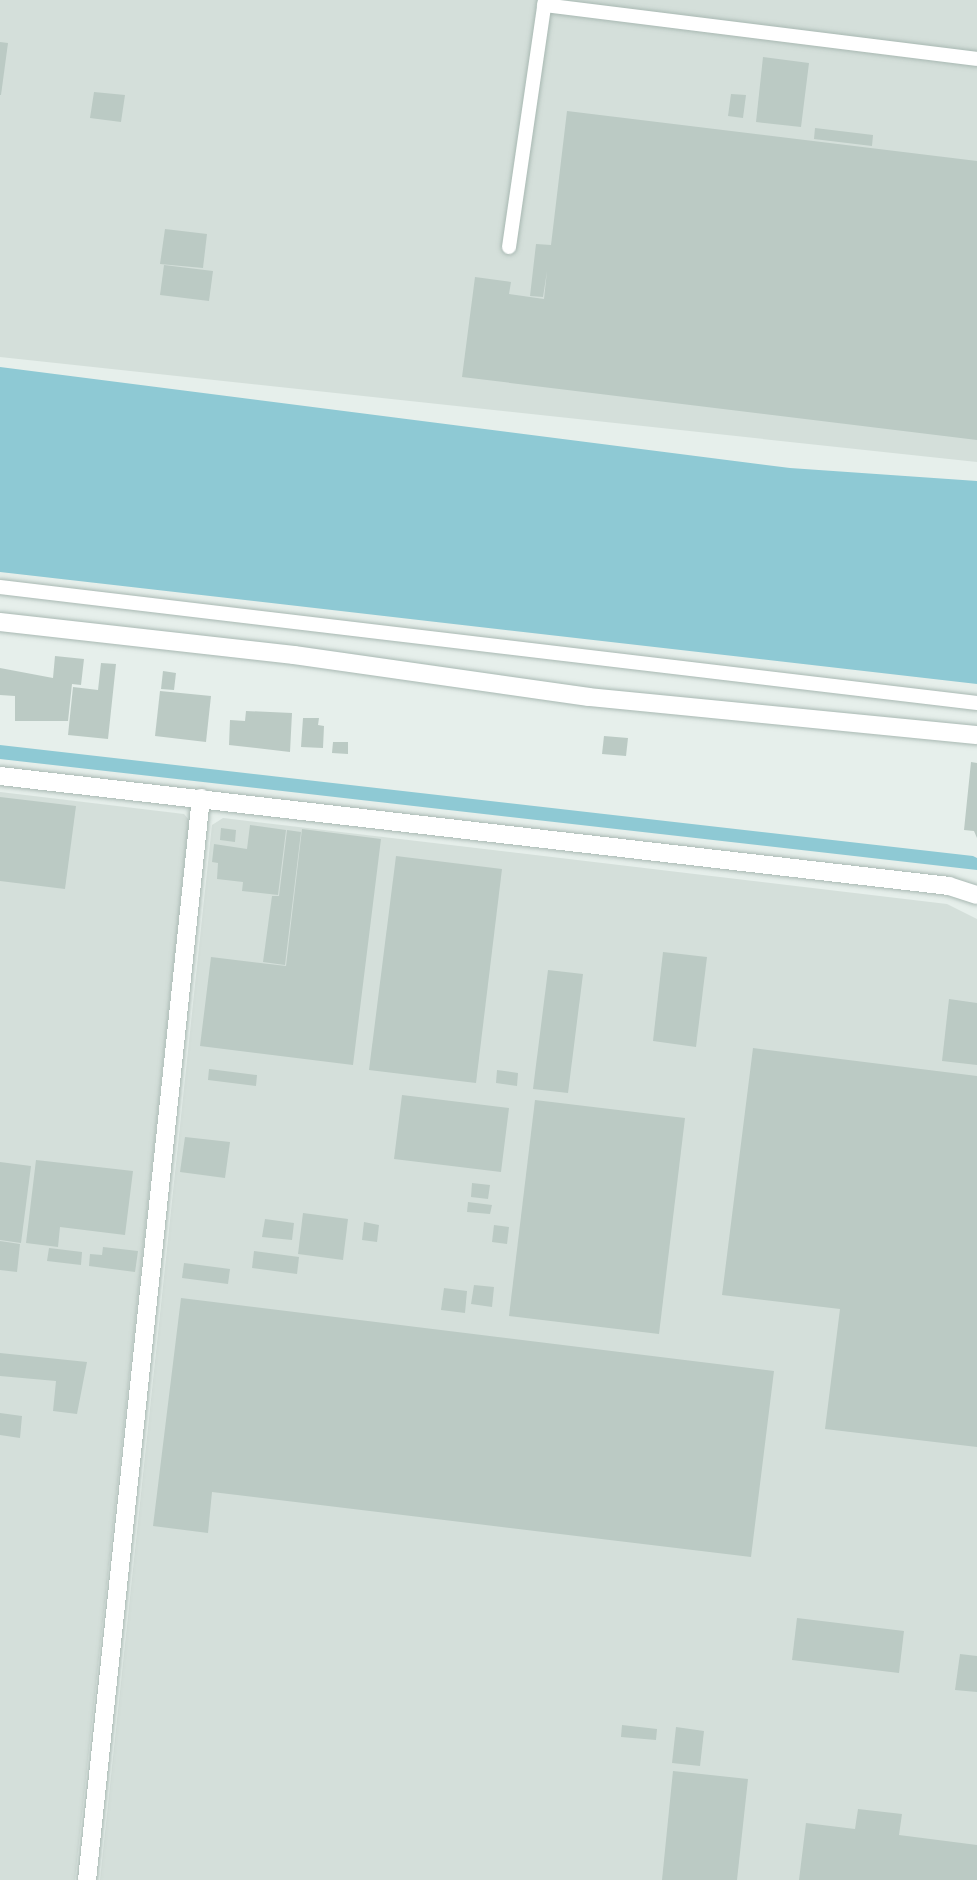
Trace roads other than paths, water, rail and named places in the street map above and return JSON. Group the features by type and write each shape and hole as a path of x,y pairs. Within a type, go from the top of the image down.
{"street":[{"path":"0,621 294,656 589,698 977,735"},
{"path":"0,776 949,886 977,895"},
{"path":"87,1880 201,798"}],"lane":[{"path":"509,247 545,3 977,59"},
{"path":"0,587 977,703"}],"water":[{"path":"0,367 790,468 977,481 977,684 0,572"},
{"path":"0,745 973,856 977,858 977,870 0,759"}]}
